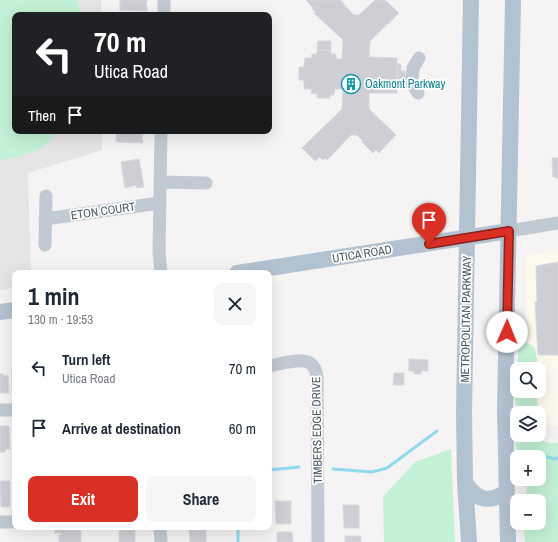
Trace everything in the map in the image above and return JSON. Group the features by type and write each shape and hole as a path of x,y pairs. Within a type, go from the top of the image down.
{"main road":[{"name":"METROPOLITAN PARKWAY","path":"469,542 465,482 464,412 471,0"},
{"path":"508,542 505,416 513,0"},
{"name":"UTICA ROAD","path":"257,270 509,231"},
{"path":"0,312 12,310"},
{"path":"465,482 471,491 482,498 495,498 506,492"}],"street":[{"path":"164,0 164,12"},
{"path":"418,93 412,84 413,68 420,58"},
{"path":"161,134 159,252 161,270"},
{"path":"160,182 206,183"},
{"path":"45,245 46,196"},
{"name":"ETON COURT","path":"45,219 160,203"},
{"name":"UTICA ROAD","path":"509,231 558,223"},
{"name":"TIMBERS EDGE DRIVE","path":"272,366 304,361 311,363 315,368 317,377 318,542"},
{"path":"0,410 12,410"},
{"path":"0,522 12,522"},
{"path":"160,530 160,542"}],"shaded area":[{"path":"0,0 101,0 101,12 12,12 12,134 102,134 102,150 28,173 31,270 12,270 12,288 0,290"},
{"path":"558,251 558,426 546,426 546,406 528,406 527,398 546,398 546,362 527,362 525,256"}],"green space":[{"path":"0,0 77,0 82,12 12,12 12,134 57,134 39,150 10,159 0,160"},
{"path":"523,343 529,344 535,348 537,362 517,362 519,346"},
{"path":"515,398 537,398 538,406 516,406"},
{"path":"515,442 558,443 558,542 525,542 524,530 546,530 546,494 525,494 528,486 546,486 546,450 517,450"},
{"path":"451,449 455,542 384,542 383,497 415,462"}],"building":[{"path":"120,0 147,0 147,11 120,10"},
{"name":"Oakmont Parkway","path":"306,0 340,0 354,15 359,15 375,0 385,0 399,13 370,41 369,57 397,58 397,93 369,93 369,109 396,135 379,153 376,150 373,153 357,135 351,135 327,160 325,158 323,160 320,157 315,161 302,148 342,109 343,89 335,89 334,95 330,95 330,98 317,98 317,94 311,93 312,89 304,89 304,80 299,80 299,67 304,67 305,58 312,58 312,54 317,54 317,50 331,51 331,54 336,54 336,59 342,59 343,40 314,13 316,12"},
{"path":"318,41 331,41 331,51 317,50"},
{"path":"397,64 401,64 401,71 405,71 406,81 401,81 401,88 397,88"},
{"path":"117,134 142,134 143,143 116,142"},
{"path":"552,158 558,158 558,178 553,177"},
{"path":"139,159 144,187 137,188 136,185 125,188 121,162"},
{"path":"558,262 558,355 538,355 535,302 537,302 536,266"},
{"path":"409,359 428,360 428,371 421,371 421,374 414,374 414,371 409,371"},
{"path":"394,373 404,373 404,385 393,385"},
{"path":"0,374 3,374 3,376 8,375 9,393 0,393"},
{"path":"0,426 9,426 10,449 5,449 5,452 0,452"},
{"path":"0,481 10,481 10,507 1,507"},
{"path":"275,501 291,501 291,524 276,524"},
{"path":"343,505 359,505 359,528 344,528"},
{"path":"55,530 81,530 81,542 59,542 59,535 61,535 61,533 55,533"},
{"path":"119,530 135,530 135,542 119,542"},
{"path":"189,530 206,530 206,542 190,542"},
{"path":"277,532 292,532 293,542 277,542"},
{"path":"345,536 361,536 361,542 345,542"}],"waterway":[{"path":"333,469 372,472 387,468 437,431"},
{"path":"546,456 554,459 558,458"},
{"path":"272,470 299,467"},
{"path":"238,530 238,542"}],"place":[{"name":"Oakmont Parkway","path":"351,84"}],"route":[{"path":"429,244 509,231 507,332"}]}
